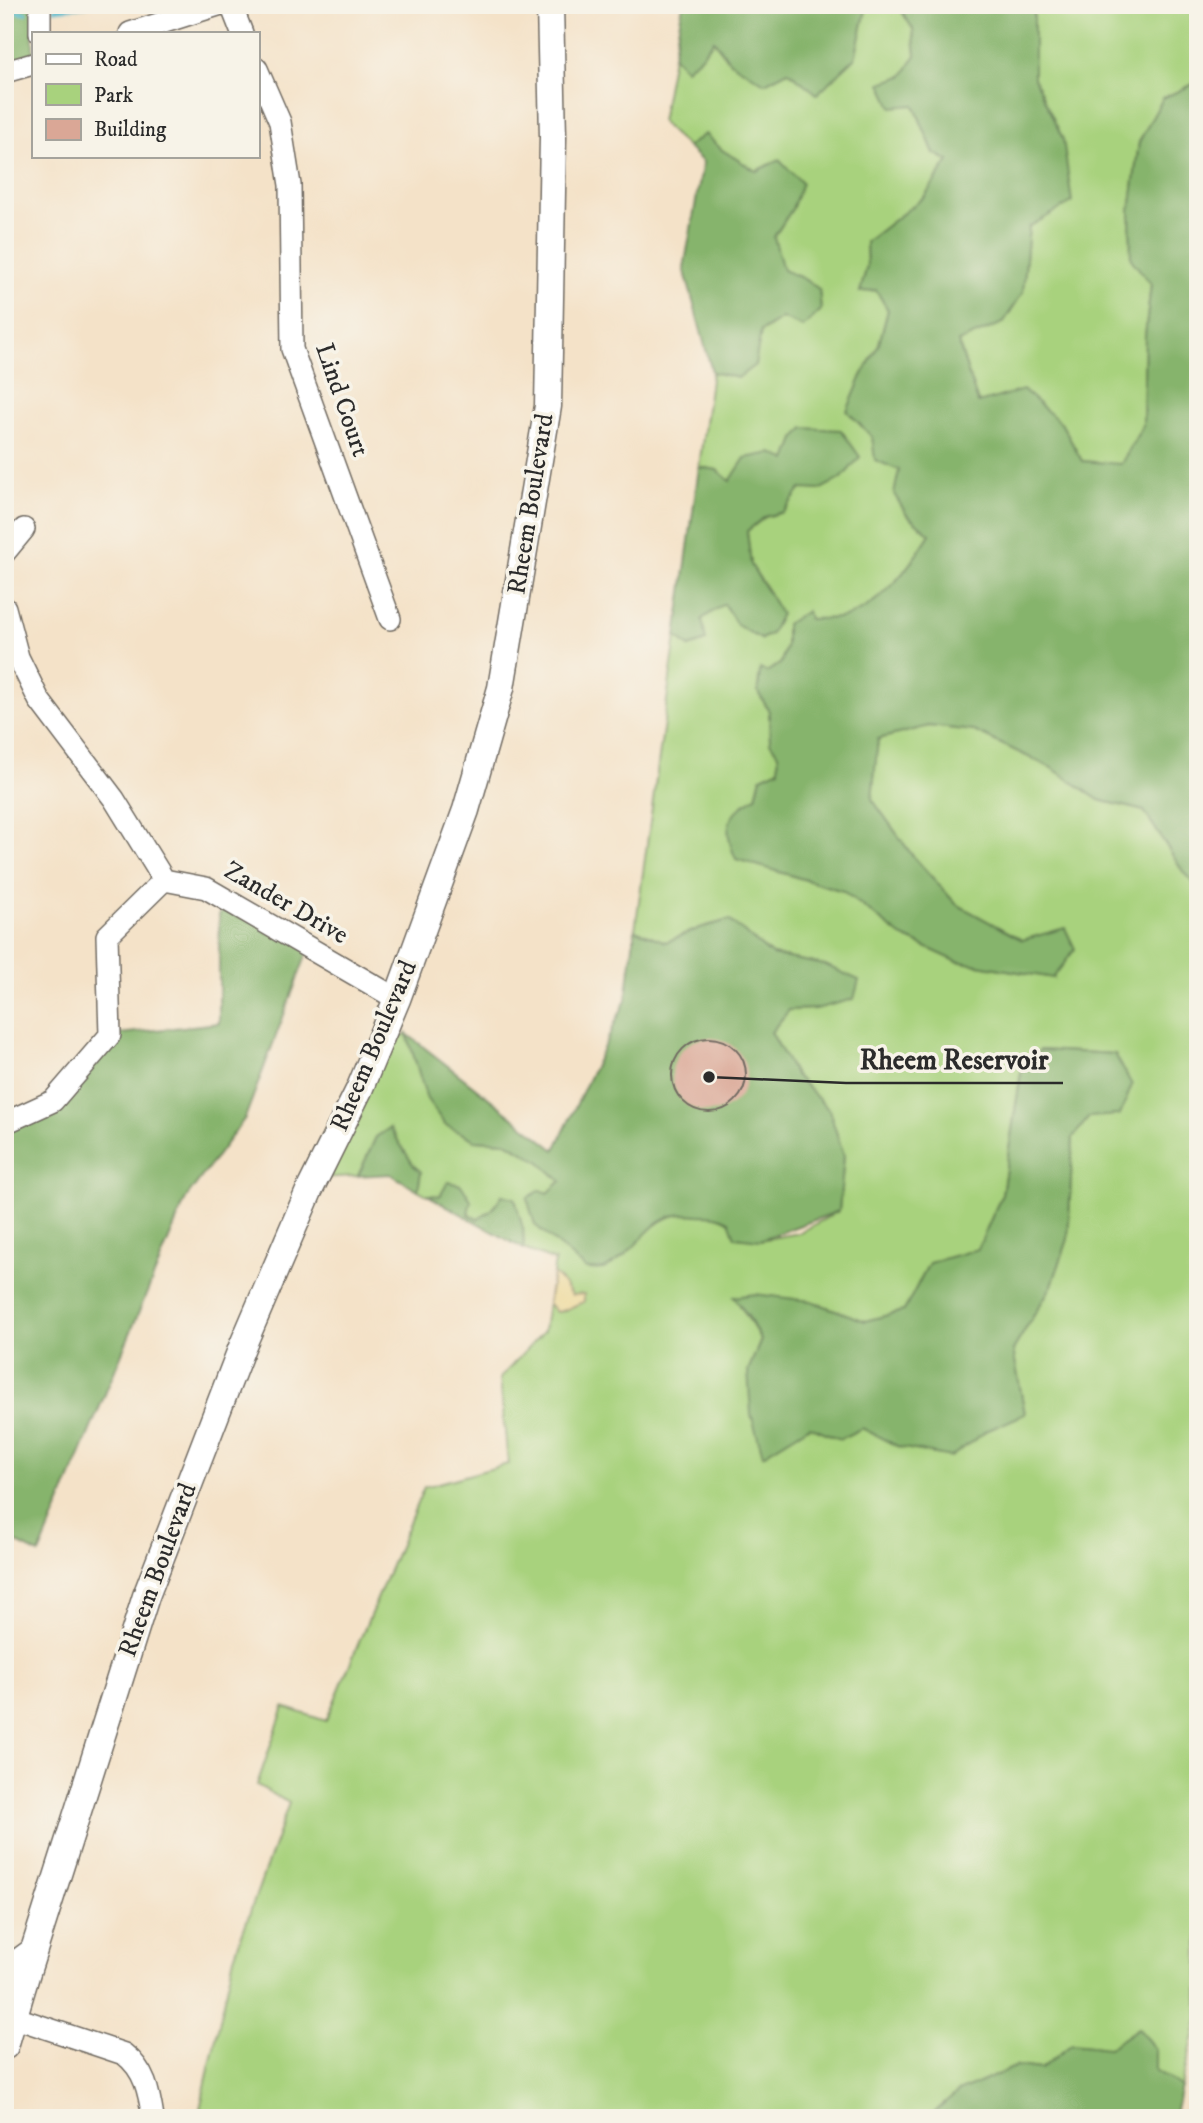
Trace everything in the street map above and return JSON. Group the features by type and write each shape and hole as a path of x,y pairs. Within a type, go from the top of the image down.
{"street":[{"path":"40,5 40,32"},
{"path":"133,32 218,5"},
{"path":"231,5 242,32"},
{"name":"Rheem Boulevard","path":"5,2046 150,1583 247,1335 309,1191 359,1090 397,999 466,810 501,688 548,405 554,137 550,5"},
{"path":"5,72 32,64"},
{"name":"Lind Court","path":"259,74 280,122 290,185 292,349 390,619"},
{"path":"5,552 24,529"},
{"path":"5,608 18,657 39,701 114,799 164,880 107,936 110,1035 53,1101 5,1123"},
{"name":"Zander Drive","path":"164,880 206,888 397,999"},
{"path":"5,1969 35,1947"},
{"path":"13,2017 124,2054 144,2076 153,2118"}],"green space":[{"path":"5,5 40,5 32,32 32,64 5,72"},
{"path":"683,5 867,5 855,58 817,94 788,71 765,83 730,62 714,40 686,69 673,56"},
{"path":"867,5 899,5 913,29 916,55 903,76 882,83 914,105 934,153 949,161 924,197 866,242 867,266 860,292 876,290 888,310 879,344 861,378 872,437 900,470 907,515 930,534 895,582 874,602 844,618 809,619 807,612 786,624 786,645 781,663 759,676 758,692 769,711 770,742 778,754 779,769 761,777 756,797 742,805 736,859 843,891 901,936 956,961 1053,978 1022,940 956,904 912,855 872,799 878,739 929,726 974,731 1052,768 1099,800 1144,811 1184,873 1198,888 1198,2020 1181,2087 1155,2070 1155,2049 1138,2028 1109,2048 1072,2044 1041,2069 1017,2066 958,2092 928,2118 880,2118 876,2115 859,2118 198,2118 234,1957 289,1803 257,1785 284,1707 326,1721 424,1487 508,1464 500,1378 544,1331 548,1303 557,1312 565,1311 574,1305 566,1287 553,1274 555,1261 524,1249 523,1229 502,1195 492,1210 478,1219 440,1196 427,1195 418,1190 421,1172 414,1166 390,1128 376,1137 358,1176 315,1178 378,1044 407,1034 427,1099 475,1140 506,1142 539,1161 561,1181 548,1194 527,1198 643,1235 672,1216 716,1214 760,1240 799,1233 839,1211 844,1156 829,1110 795,1075 771,1032 789,1010 816,1009 825,965 772,955 729,920 666,942 635,930 676,636 689,647 702,619 724,603 738,625 761,639 768,591 751,565 747,531 765,517 783,512 801,488 819,490 795,439 787,460 730,482 717,470 699,467 712,372 738,378 761,332 782,318 821,310 819,289 782,270 774,237 792,209 801,183 779,160 756,171 722,150 705,134 687,147 661,122 673,56 686,69 701,56 713,40 730,62 788,71 839,72 855,58","holes":["1041,1050 1115,1054 1089,1117 1073,1137 1068,1239 1052,1285 1013,1350 1025,1414 986,1431 951,1457 899,1447 862,1428 840,1439 810,1426 763,1455 748,1371 761,1340 735,1297 811,1301 865,1321 904,1311 929,1263 978,1249 1002,1194 1021,1072"]},
{"path":"899,5 1034,5 1034,78 1063,139 1072,202 1029,227 1023,292 1003,323 958,342 978,403 1023,390 1061,423 1082,461 1121,464 1143,425 1145,336 1151,284 1131,259 1130,211 1139,142 1163,98 1198,82 1198,888 1184,873 1144,811 1099,800 1052,768 974,731 929,726 878,739 872,799 912,855 956,904 1022,940 1065,928 1075,949 1053,978 956,961 901,936 843,891 736,859 729,839 728,830 733,816 756,797 761,777 779,769 778,754 770,742 769,711 758,692 760,669 767,672 781,663 786,645 786,624 807,611 809,619 844,617 874,602 895,582 930,534 907,515 894,494 899,470 875,460 872,437 847,411 879,344 888,310 876,290 860,292 867,266 866,242 924,197 949,161 934,153 914,105 892,107 881,83 903,76 916,55 913,29"},
{"path":"1034,5 1198,5 1198,82 1163,98 1139,142 1130,211 1131,259 1151,283 1145,336 1143,425 1121,465 1082,461 1061,423 978,403 958,341 1003,323 1023,292 1029,227 1062,139 1034,78"},
{"path":"705,134 722,150 756,171 779,160 802,183 792,209 774,237 783,270 819,289 821,310 803,327 782,318 761,331 755,365 738,378 712,372 684,268 703,162 687,147"},
{"path":"804,428 841,430 860,457 842,478 819,490 801,489 783,512 765,517 747,531 751,565 781,614 771,634 761,639 737,625 724,604 702,619 706,641 689,647 676,636 699,467 717,470 730,481 745,458 772,453 787,460 795,439"},
{"path":"229,901 309,948 245,1118 186,1198 39,1554 5,1537 5,1123 53,1101 110,1035 219,1023 219,915"},
{"path":"729,920 772,955 825,965 859,980 854,999 816,1009 789,1010 771,1032 795,1075 829,1110 844,1156 839,1211 760,1240 735,1237 729,1221 717,1216 682,1214 660,1221 628,1253 610,1266 586,1269 535,1225 527,1198 541,1190 548,1193 561,1181 539,1161 506,1142 475,1140 445,1125 427,1099 407,1034 555,1150 626,1000 635,930 666,942"},
{"path":"1040,1050 1115,1054 1132,1085 1120,1115 1089,1117 1073,1137 1068,1239 1052,1285 1013,1350 1025,1414 986,1431 951,1457 899,1447 862,1428 840,1439 810,1426 763,1455 751,1414 748,1371 761,1340 734,1297 755,1294 811,1301 865,1321 904,1311 929,1263 978,1249 1002,1194 1021,1073"},
{"path":"390,1128 414,1166 421,1172 418,1190 390,1174 358,1176 376,1137"},
{"path":"448,1182 461,1185 471,1200 468,1214 478,1219 492,1210 502,1195 515,1198 523,1229 524,1249 427,1195 440,1196"},
{"path":"1138,2028 1155,2049 1155,2070 1181,2087 1174,2118 928,2118 958,2092 1017,2066 1041,2069 1072,2044 1109,2048"}],"sand":[{"path":"553,1274 572,1295 584,1294 584,1302 556,1312 548,1303"}],"building":[{"path":"709,1038 723,1041 735,1049 743,1061 746,1075 743,1089 735,1101 723,1109 709,1112 695,1109 683,1101 675,1089 672,1075 675,1061 683,1049 695,1041"}],"waterway":[{"path":"55,9 86,5"},
{"path":"5,10 25,13"}],"place":[{"name":"Rheem Reservoir","path":"709,1077"}]}
